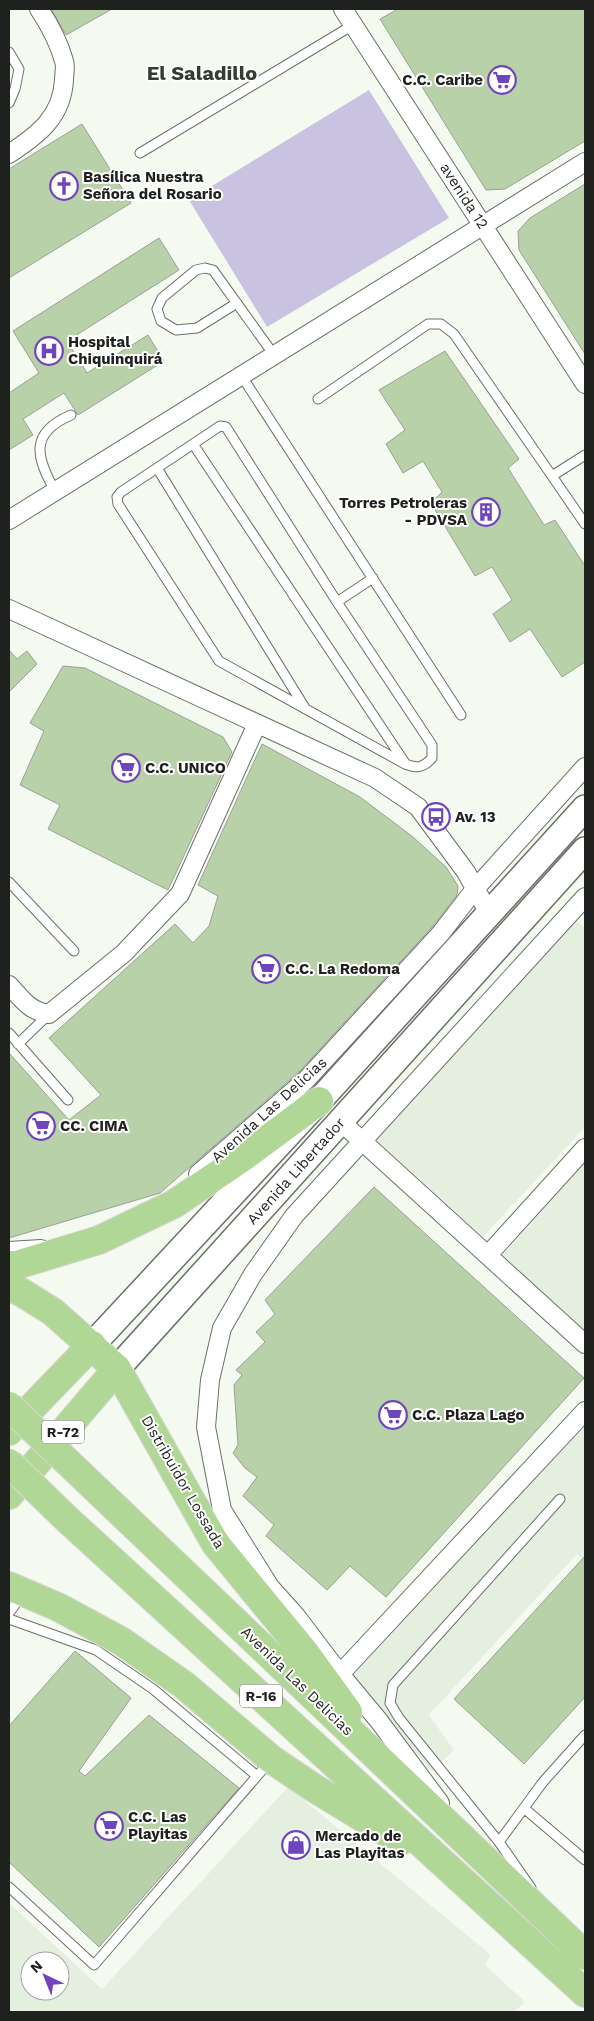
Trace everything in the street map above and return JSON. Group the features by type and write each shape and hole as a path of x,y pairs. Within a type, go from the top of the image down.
{"main road":[{"name":"Avenida Libertador","path":"9,1431 92,1345 319,1101 585,808"},
{"name":"Avenida Libertador","path":"9,1495 117,1369 585,850"},
{"path":"9,1265 18,1265 99,1240 174,1204 242,1158 319,1101"},
{"name":"Distribuidor Lossada","path":"9,1287 21,1292 53,1312 117,1369 215,1543 306,1654 392,1772"},
{"name":"Avenida Las Delicias","path":"9,1406 392,1772 488,1848 585,1956"},
{"name":"R-16","path":"9,1463 69,1521 585,1993"},
{"path":"14,1597 58,1607 121,1641 184,1685 264,1768 314,1788 452,1871"}],"street":[{"path":"9,142 26,132 44,111 51,88 53,65 38,27 28,9"},
{"path":"9,154 34,138 54,116 64,88 65,62 39,9"},
{"name":"avenida 12","path":"343,9 585,384"},
{"path":"9,520 585,162"},
{"path":"9,609 375,778 418,807 466,872 489,913"},
{"path":"9,985 32,1009 49,1014 124,953 180,894 258,724"},
{"name":"Avenida Las Delicias","path":"9,1251 45,1249 109,1227 169,1197 212,1162 306,1080 441,933 475,889 585,767"},
{"path":"488,1848 340,1674 296,1616 270,1587 222,1510 206,1427 210,1380 222,1328 253,1274 294,1216 584,900"},
{"path":"340,1121 585,1344"},
{"path":"488,1254 585,1148"},
{"path":"340,1674 585,1411"}],"lane":[{"path":"140,153 353,25"},
{"path":"9,52 19,69 9,103"},
{"path":"237,303 197,328 176,330 161,321 157,309 162,298 196,270 205,268 213,270 237,303 274,355"},
{"path":"318,399 428,324 441,324 454,334 585,524"},
{"path":"242,376 461,715"},
{"path":"55,491 43,469 39,452 45,433 59,420 71,415"},
{"path":"220,426 226,427 337,602 432,745 432,758 425,766 415,768 405,764 219,661 118,504 117,497 121,492 193,444 220,426"},
{"path":"193,444 405,764"},
{"path":"552,476 585,455"},
{"path":"157,468 306,709"},
{"path":"337,602 373,578"},
{"path":"9,882 74,951"},
{"path":"18,1044 49,1014"},
{"path":"9,1033 68,1100"},
{"path":"560,1499 393,1685 390,1702 488,1848 525,1809 543,1782 585,1735"},
{"path":"9,1619 96,1650 264,1768 94,1964 9,1887"},
{"path":"525,1809 585,1860"}],"shaded area":[{"path":"369,90 449,218 267,327 189,200"},
{"path":"573,918 585,928 585,1127 483,1237 377,1140"},
{"path":"585,1163 585,1330 502,1256"},
{"path":"585,1423 585,1561 577,1554 429,1715 454,1750 432,1772 352,1674"},
{"name":"Mercado de Las Playitas","path":"288,1787 491,1955 485,1965 525,2002 514,2012 9,2012 9,1903 61,1951 20,1951 20,2001 70,2001 70,1959 102,1989"}],"building":[{"path":"51,9 112,9 66,35"},
{"name":"C.C. Caribe","path":"398,9 585,9 585,141 505,189 486,190 380,19"},
{"name":"Basílica Nuestra Señora del Rosario","path":"82,124 131,203 9,278 9,169"},
{"path":"585,184 585,354 519,250 518,231 530,218"},
{"name":"Hospital Chiquinquirá","path":"159,238 179,270 67,341 87,373 148,335 164,361 78,415 64,393 23,419 33,435 9,450 9,393 39,373 13,331"},
{"name":"Torres Petroleras - PDVSA","path":"445,351 519,459 508,468 544,525 555,520 585,566 585,662 562,677 530,629 510,642 493,614 512,600 492,567 475,576 431,503 442,492 423,461 403,473 386,444 405,430 379,390"},
{"path":"9,650 17,659 27,651 37,664 9,692"},
{"name":"C.C. UNICO","path":"63,666 85,668 223,737 232,752 168,890 48,829 60,805 20,785 44,731 30,723"},
{"name":"C.C. La Redoma","path":"262,744 360,797 413,837 446,867 458,886 457,895 433,926 299,1072 160,1193 9,1238 9,1053 69,1120 101,1095 49,1038 175,924 193,943 209,926 218,896 198,885"},
{"name":"C.C. Plaza Lago","path":"374,1187 584,1378 386,1597 350,1566 327,1590 266,1536 274,1525 243,1496 257,1477 245,1468 233,1453 238,1445 234,1385 242,1375 236,1370 265,1342 256,1332 275,1314 265,1300"},
{"path":"585,1556 585,1697 524,1764 454,1699"},
{"name":"C.C. Las Playitas","path":"75,1651 131,1698 79,1771 85,1776 149,1715 239,1788 99,1947 9,1862 9,1726"}],"place":[{"name":"C.C. Caribe","path":"502,80"},
{"name":"Basílica Nuestra Señora del Rosario","path":"64,186"},
{"name":"Hospital Chiquinquirá","path":"49,351"},
{"name":"Torres Petroleras - PDVSA","path":"486,512"},
{"name":"C.C. UNICO","path":"126,768"},
{"name":"Av. 13","path":"436,817"},
{"name":"C.C. La Redoma","path":"266,969"},
{"name":"CC. CIMA","path":"41,1126"},
{"name":"C.C. Plaza Lago","path":"393,1415"},
{"name":"C.C. Las Playitas","path":"109,1826"},
{"name":"Mercado de Las Playitas","path":"296,1845"}],"district":[{"name":"El Saladillo","path":"202,73"}]}
